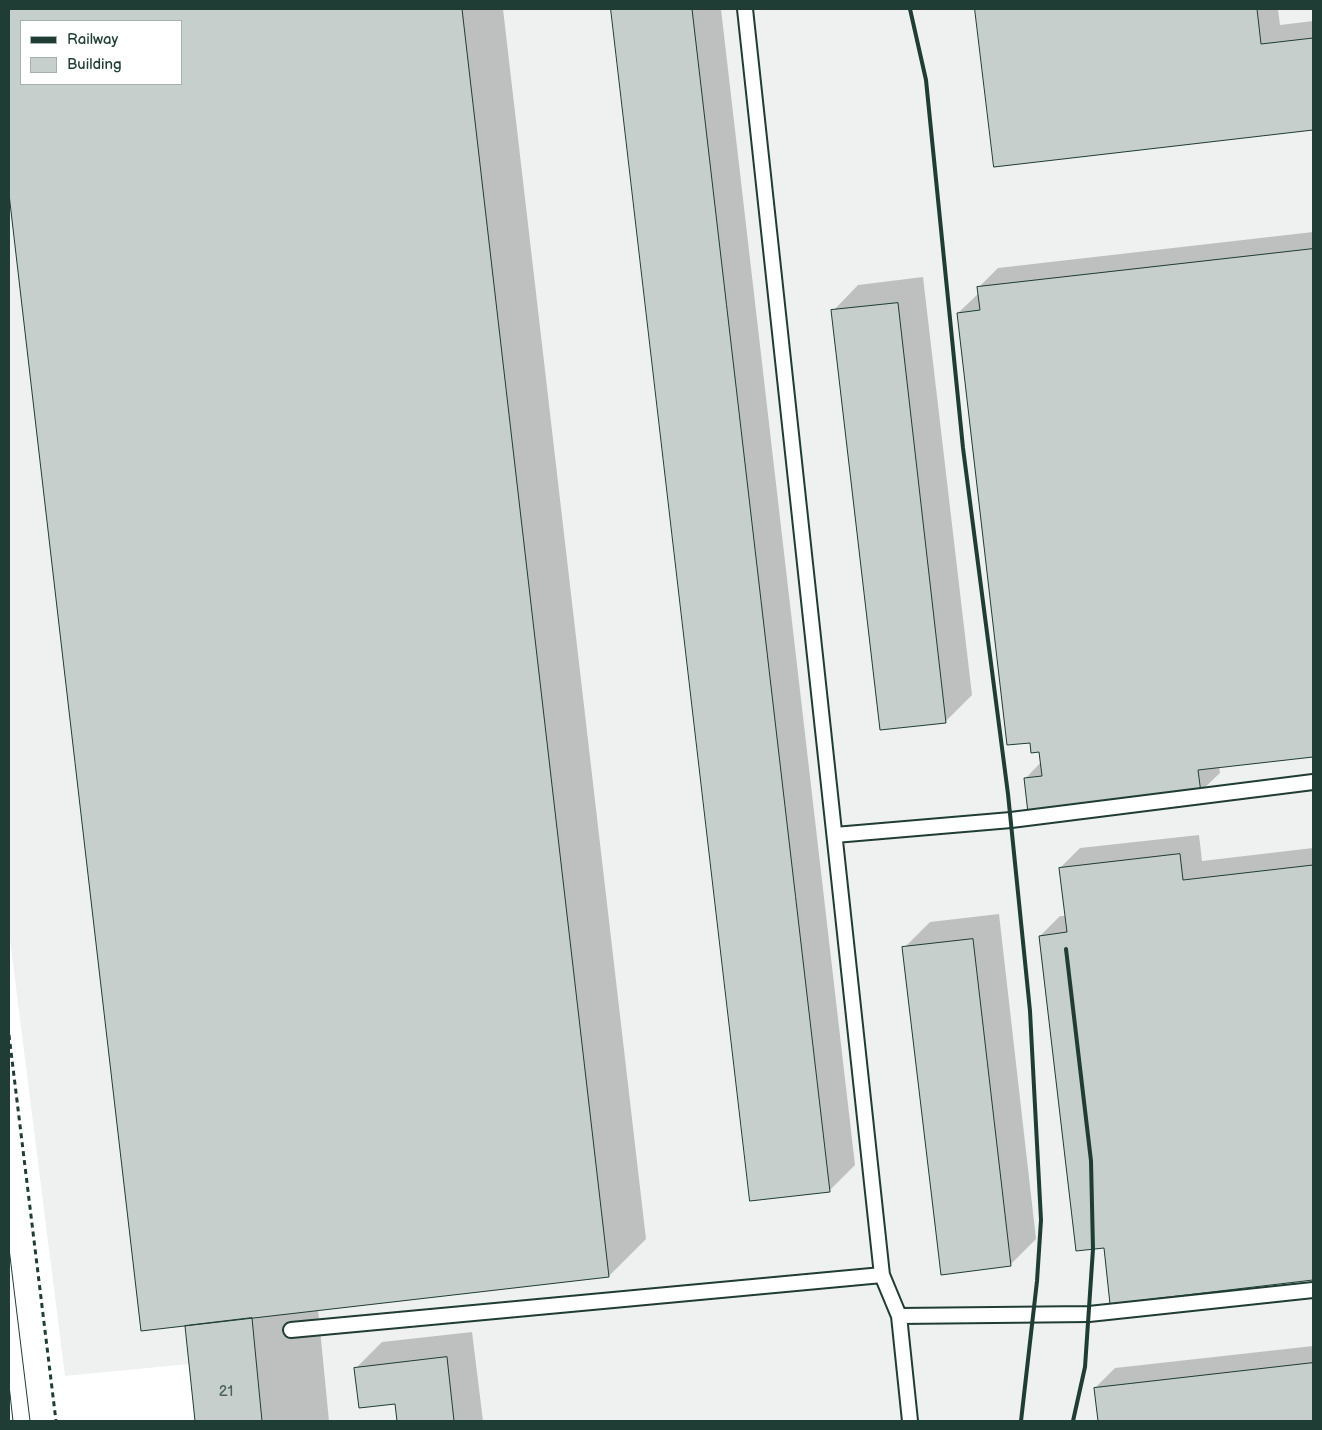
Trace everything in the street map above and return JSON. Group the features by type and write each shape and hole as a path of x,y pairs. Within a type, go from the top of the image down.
{"lane":[{"path":"745,9 882,1275 899,1316 910,1421"},
{"path":"834,835 1011,820 1313,782"},
{"path":"290,1330 882,1275"},
{"path":"899,1316 1089,1314 1313,1290"}],"path":[{"path":"9,1035 56,1421"}],"shaded area":[{"path":"9,9 1313,9 1313,1421 195,1421 189,1364 65,1376 9,932"}],"building":[{"path":"9,9 462,9 609,1277 141,1331 9,194"},
{"path":"611,9 692,9 830,1192 750,1201"},
{"path":"975,9 1257,9 1261,44 1313,38 1313,130 994,167"},
{"path":"1313,249 1313,757 1198,770 1201,793 1028,813 1024,778 1042,776 1039,752 1031,753 1030,743 1007,745 957,313 980,310 977,287"},
{"path":"898,303 946,723 880,730 831,310"},
{"path":"1180,854 1183,880 1313,865 1313,1280 1110,1304 1104,1248 1076,1251 1039,936 1067,932 1059,868"},
{"path":"973,939 1011,1266 941,1275 902,947"},
{"path":"252,1318 262,1421 195,1421 185,1326"},
{"path":"447,1357 454,1421 397,1421 395,1404 359,1408 354,1368"},
{"path":"1313,1363 1313,1421 1098,1421 1094,1388"}],"tram line":[{"path":"9,1248 30,1421"},
{"path":"9,1385 13,1421"}],"railway":[{"path":"910,9 926,80 963,448 1008,794 1030,1011 1041,1220 1037,1281 1021,1421"},
{"path":"1066,949 1091,1161 1093,1249 1085,1367 1073,1421"}]}
